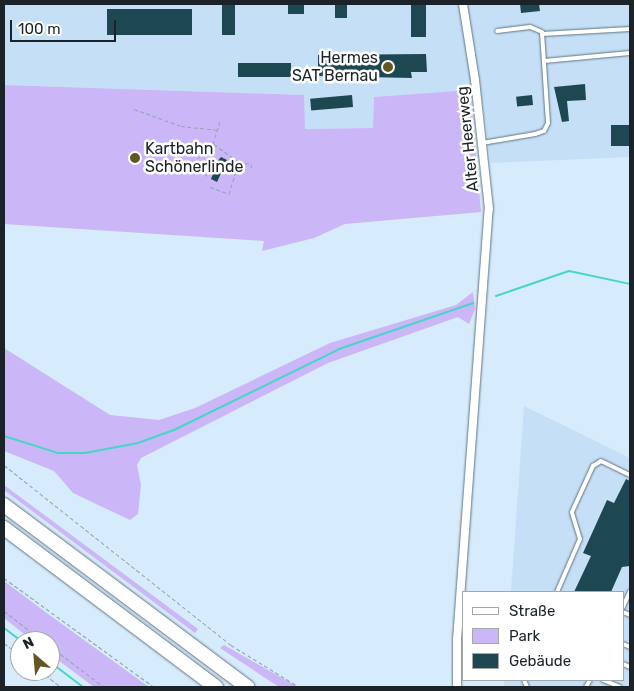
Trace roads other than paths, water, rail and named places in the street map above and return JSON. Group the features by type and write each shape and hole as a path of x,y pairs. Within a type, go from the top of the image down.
{"highway":[{"path":"4,505 247,687"},
{"path":"4,528 216,687"}],"street":[{"name":"Alter Heerweg","path":"457,687 457,640 486,271 489,209 482,143 462,4"}],"lane":[{"path":"482,143 544,130 548,123 542,34 538,28 530,27 496,30"},
{"path":"542,34 630,29"},
{"path":"544,61 630,52"},
{"path":"557,591 580,539 572,512 592,466 601,461 630,475"},
{"path":"624,605 630,591"},
{"path":"605,681 620,687"}],"waterway":[{"path":"496,296 569,271 630,284"},
{"path":"4,436 58,453 85,453 138,443 174,430 339,349 473,303"},
{"path":"4,628 10,633"},
{"path":"60,670 83,687"}],"place":[{"name":"Hermes SAT Bernau","path":"388,67"},
{"name":"Kartbahn Schönerlinde","path":"135,158"}]}
